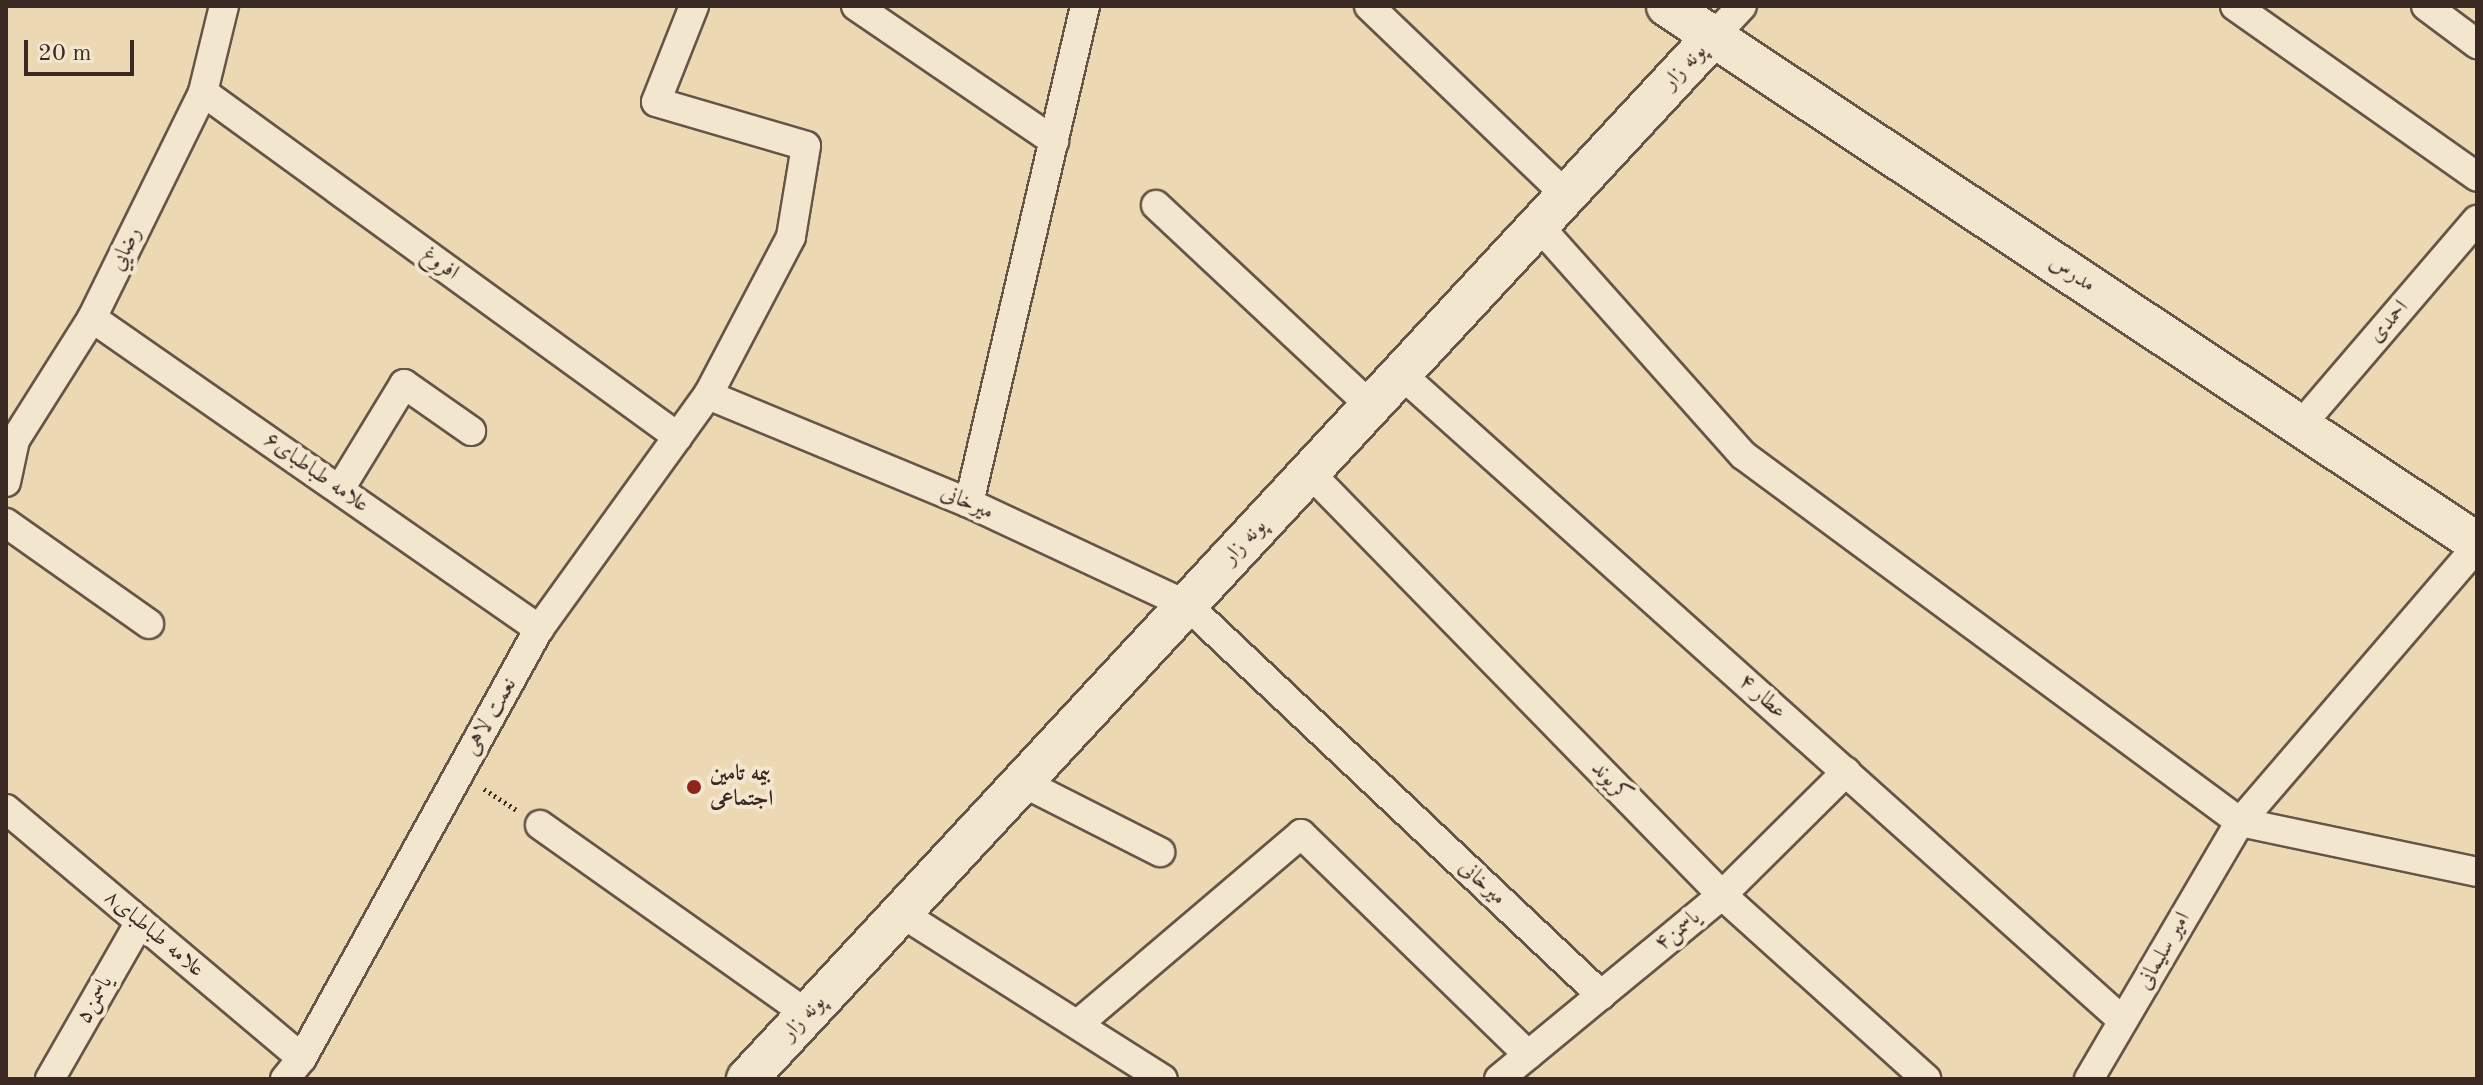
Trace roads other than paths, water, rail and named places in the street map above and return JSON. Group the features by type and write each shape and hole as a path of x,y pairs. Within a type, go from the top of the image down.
{"street":[{"name":"رضایي","path":"6,482 11,438 92,318 203,92 224,6"},
{"path":"694,6 656,102 806,146 791,237 708,395"},
{"path":"856,6 1054,141"},
{"path":"969,503 1085,6"},
{"path":"1369,6 1566,195"},
{"name":"مدرس","path":"1667,6 2477,544"},
{"name":"پونه زار","path":"747,1079 1742,6"},
{"path":"2235,6 2477,177"},
{"path":"2426,6 2477,44"},
{"name":"افروغ","path":"203,92 678,437"},
{"path":"1156,205 1371,406"},
{"name":"احمدی","path":"2301,425 2477,220"},
{"path":"1538,225 1743,455 2240,822 2477,872"},
{"name":"علامه طباطبای۶","path":"92,318 539,629"},
{"name":"عطار ۴","path":"1401,374 2123,1021"},
{"path":"340,489 404,384 471,431"},
{"name":"نعمت لاهی","path":"293,1068 539,629 708,395"},
{"name":"میرخانی","path":"708,395 969,503 1187,605 1601,995"},
{"name":"کریوند","path":"1309,472 1722,895 1926,1079"},
{"path":"6,523 149,624"},
{"name":"امیر سلیمانی","path":"2089,1079 2240,822 2477,544"},
{"name":"یاسمن۴","path":"1499,1079 1722,895 1846,772"},
{"path":"1022,782 1160,852"},
{"name":"علامه طباطبای۸","path":"6,809 140,922 293,1068"},
{"path":"540,825 807,1014"},
{"path":"1078,1024 1301,834 1528,1055"},
{"path":"901,913 1163,1079"},
{"name":"یاسمن۵","path":"50,1079 140,922"}],"place":[{"name":"بیمه تامین اجتماعی","path":"694,787"}]}
